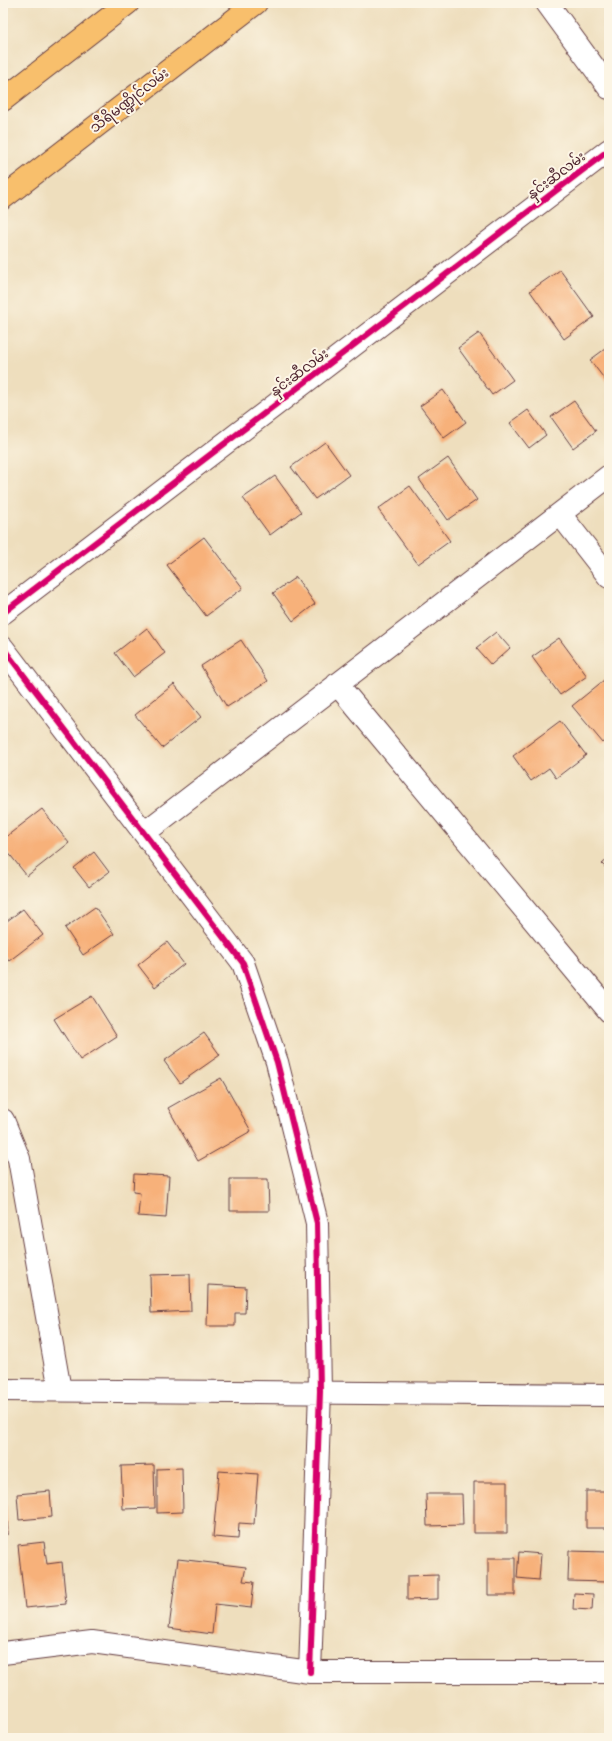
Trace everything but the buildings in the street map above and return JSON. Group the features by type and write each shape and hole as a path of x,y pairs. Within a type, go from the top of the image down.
{"main road":[{"path":"3,100 128,3"},
{"name":"သီရိမဏ္ဍိုင်လမ်း","path":"3,198 256,3"}],"street":[{"path":"547,3 609,88"},
{"name":"နှင်းဆီလမ်း","path":"3,613 609,150"},
{"path":"144,833 609,476"},
{"path":"560,514 609,577"},
{"path":"3,648 243,963 277,1062 317,1223 320,1391 310,1672"},
{"path":"337,684 609,1011"},
{"path":"3,1120 19,1159 60,1390"},
{"path":"3,1390 609,1394"},
{"path":"3,1653 92,1642 310,1672 609,1672"}],"cycle path":[{"path":"3,613 609,150"},
{"path":"3,648 243,963 277,1062 317,1223 320,1391 310,1672"}]}
